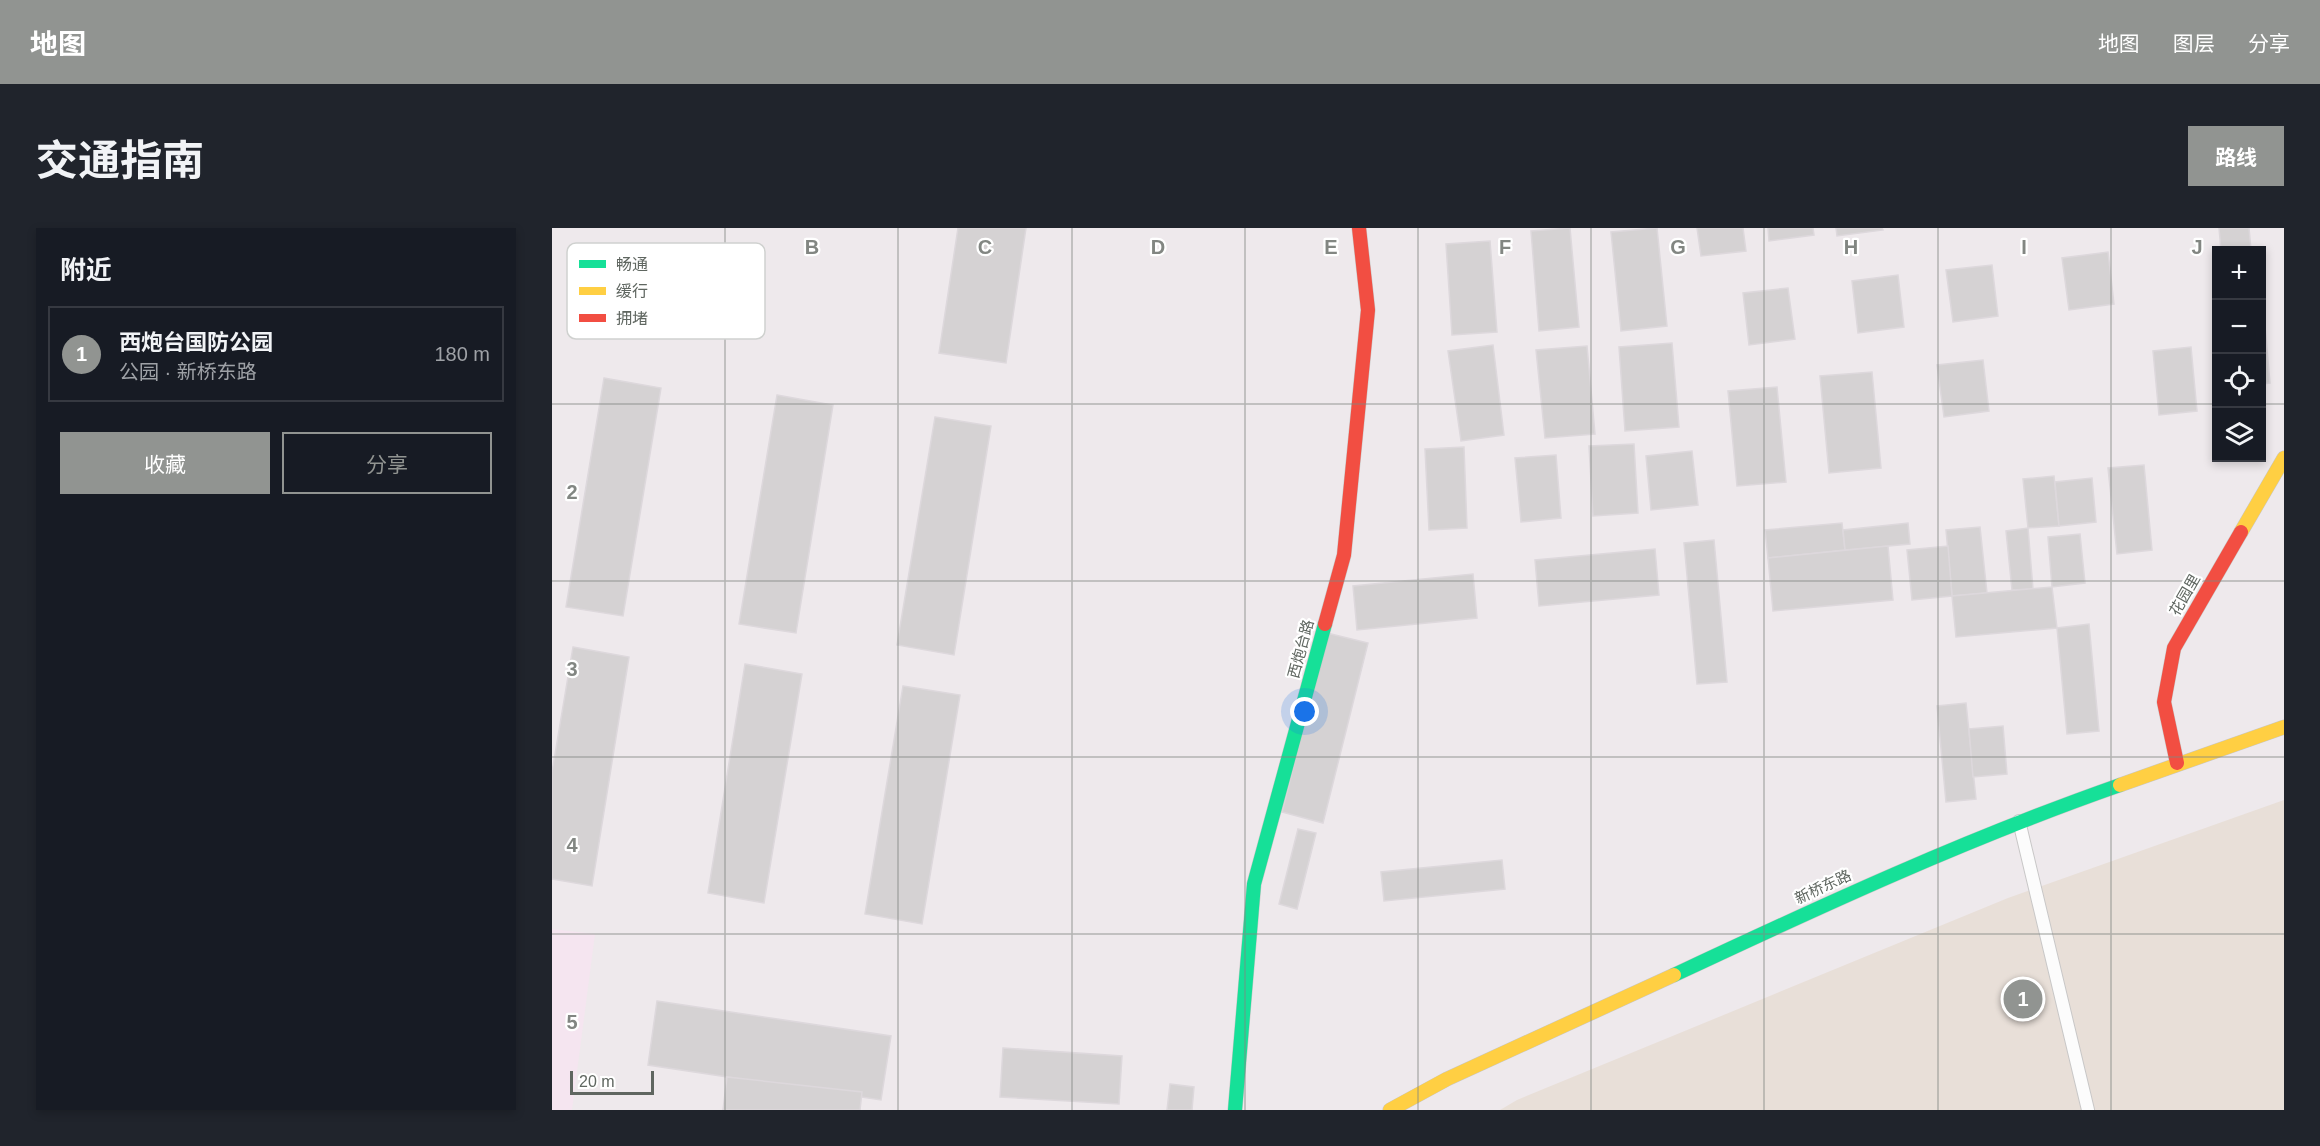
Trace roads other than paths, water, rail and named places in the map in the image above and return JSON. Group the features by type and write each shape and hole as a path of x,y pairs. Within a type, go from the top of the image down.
{"street":[{"name":"西炮台路","path":"1235,1110 1254,884 1344,555 1368,310 1359,228"},
{"name":"花园里","path":"2177,763 2164,702 2174,648 2284,458"},
{"name":"新桥东路","path":"1390,1110 1458,1074 1900,870 2019,820 2284,727"}],"lane":[{"path":"2019,820 2088,1110"}],"place":[{"name":"西炮台国防公园","path":"2023,999"}]}
